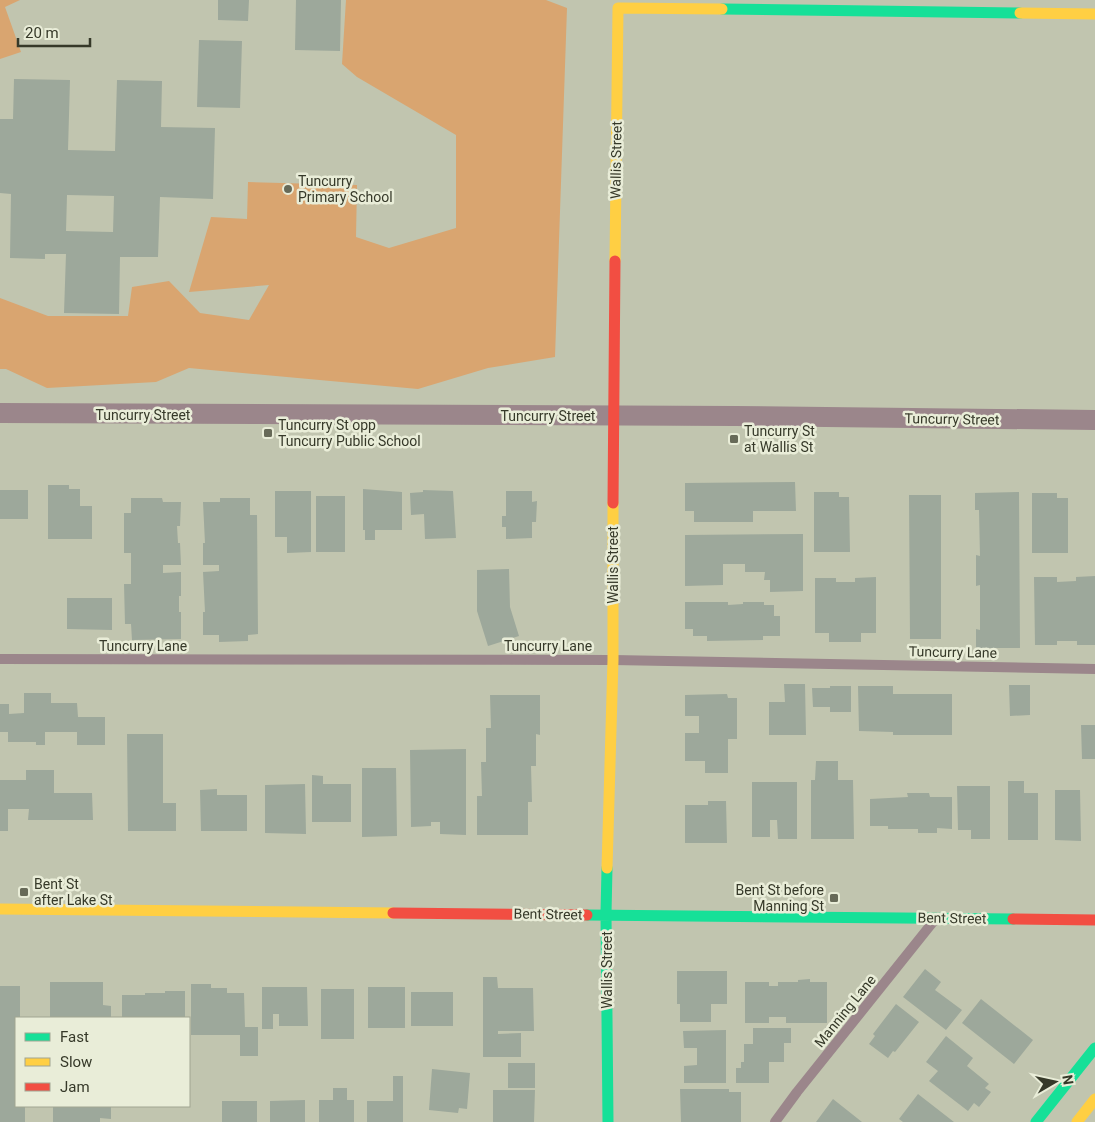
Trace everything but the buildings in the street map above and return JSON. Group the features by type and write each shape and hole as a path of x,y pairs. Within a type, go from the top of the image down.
{"street":[{"name":"Wallis Street","path":"608,1122 606,914 612,660 618,8 824,4"},
{"path":"824,4 1095,14"},
{"name":"Tuncurry Street","path":"0,413 613,417 754,416 1095,420"},
{"name":"Bent Street","path":"0,909 1095,920"},
{"path":"1036,1122 1095,1048"},
{"path":"1076,1122 1095,1099"}],"lane":[{"name":"Tuncurry Lane","path":"0,659 612,660 1095,669"},
{"name":"Manning Lane","path":"775,1122 937,917"}],"shaded area":[{"path":"0,0 20,0 5,7 21,52 0,59"},
{"path":"346,0 546,0 567,8 555,357 488,368 418,389 189,368 156,382 47,388 6,369 0,369 0,298 48,316 128,316 132,287 169,281 200,313 249,320 269,285 189,292 211,217 247,219 248,182 357,185 356,237 389,248 456,228 456,135 357,77 342,64"}],"traffic: fast":[{"path":"722,9 1020,13"},
{"path":"607,868 608,1122"},
{"path":"587,915 1013,919"},
{"path":"1036,1122 1095,1048"}],"traffic: slow":[{"path":"615,261 618,8 722,9"},
{"path":"1020,13 1095,14"},
{"path":"607,868 613,660 613,503"},
{"path":"0,909 393,913"},
{"path":"1077,1122 1095,1099"}],"traffic: jam":[{"path":"613,503 615,261"},
{"path":"393,913 587,915"},
{"path":"1013,919 1095,920"}],"place":[{"name":"Tuncurry Primary School","path":"288,189"},
{"name":"Tuncurry St opp Tuncurry Public School","path":"268,433"},
{"name":"Tuncurry St at Wallis St","path":"734,439"},
{"name":"Bent St after Lake St","path":"24,892"},
{"name":"Bent St before Manning St","path":"834,898"}]}
